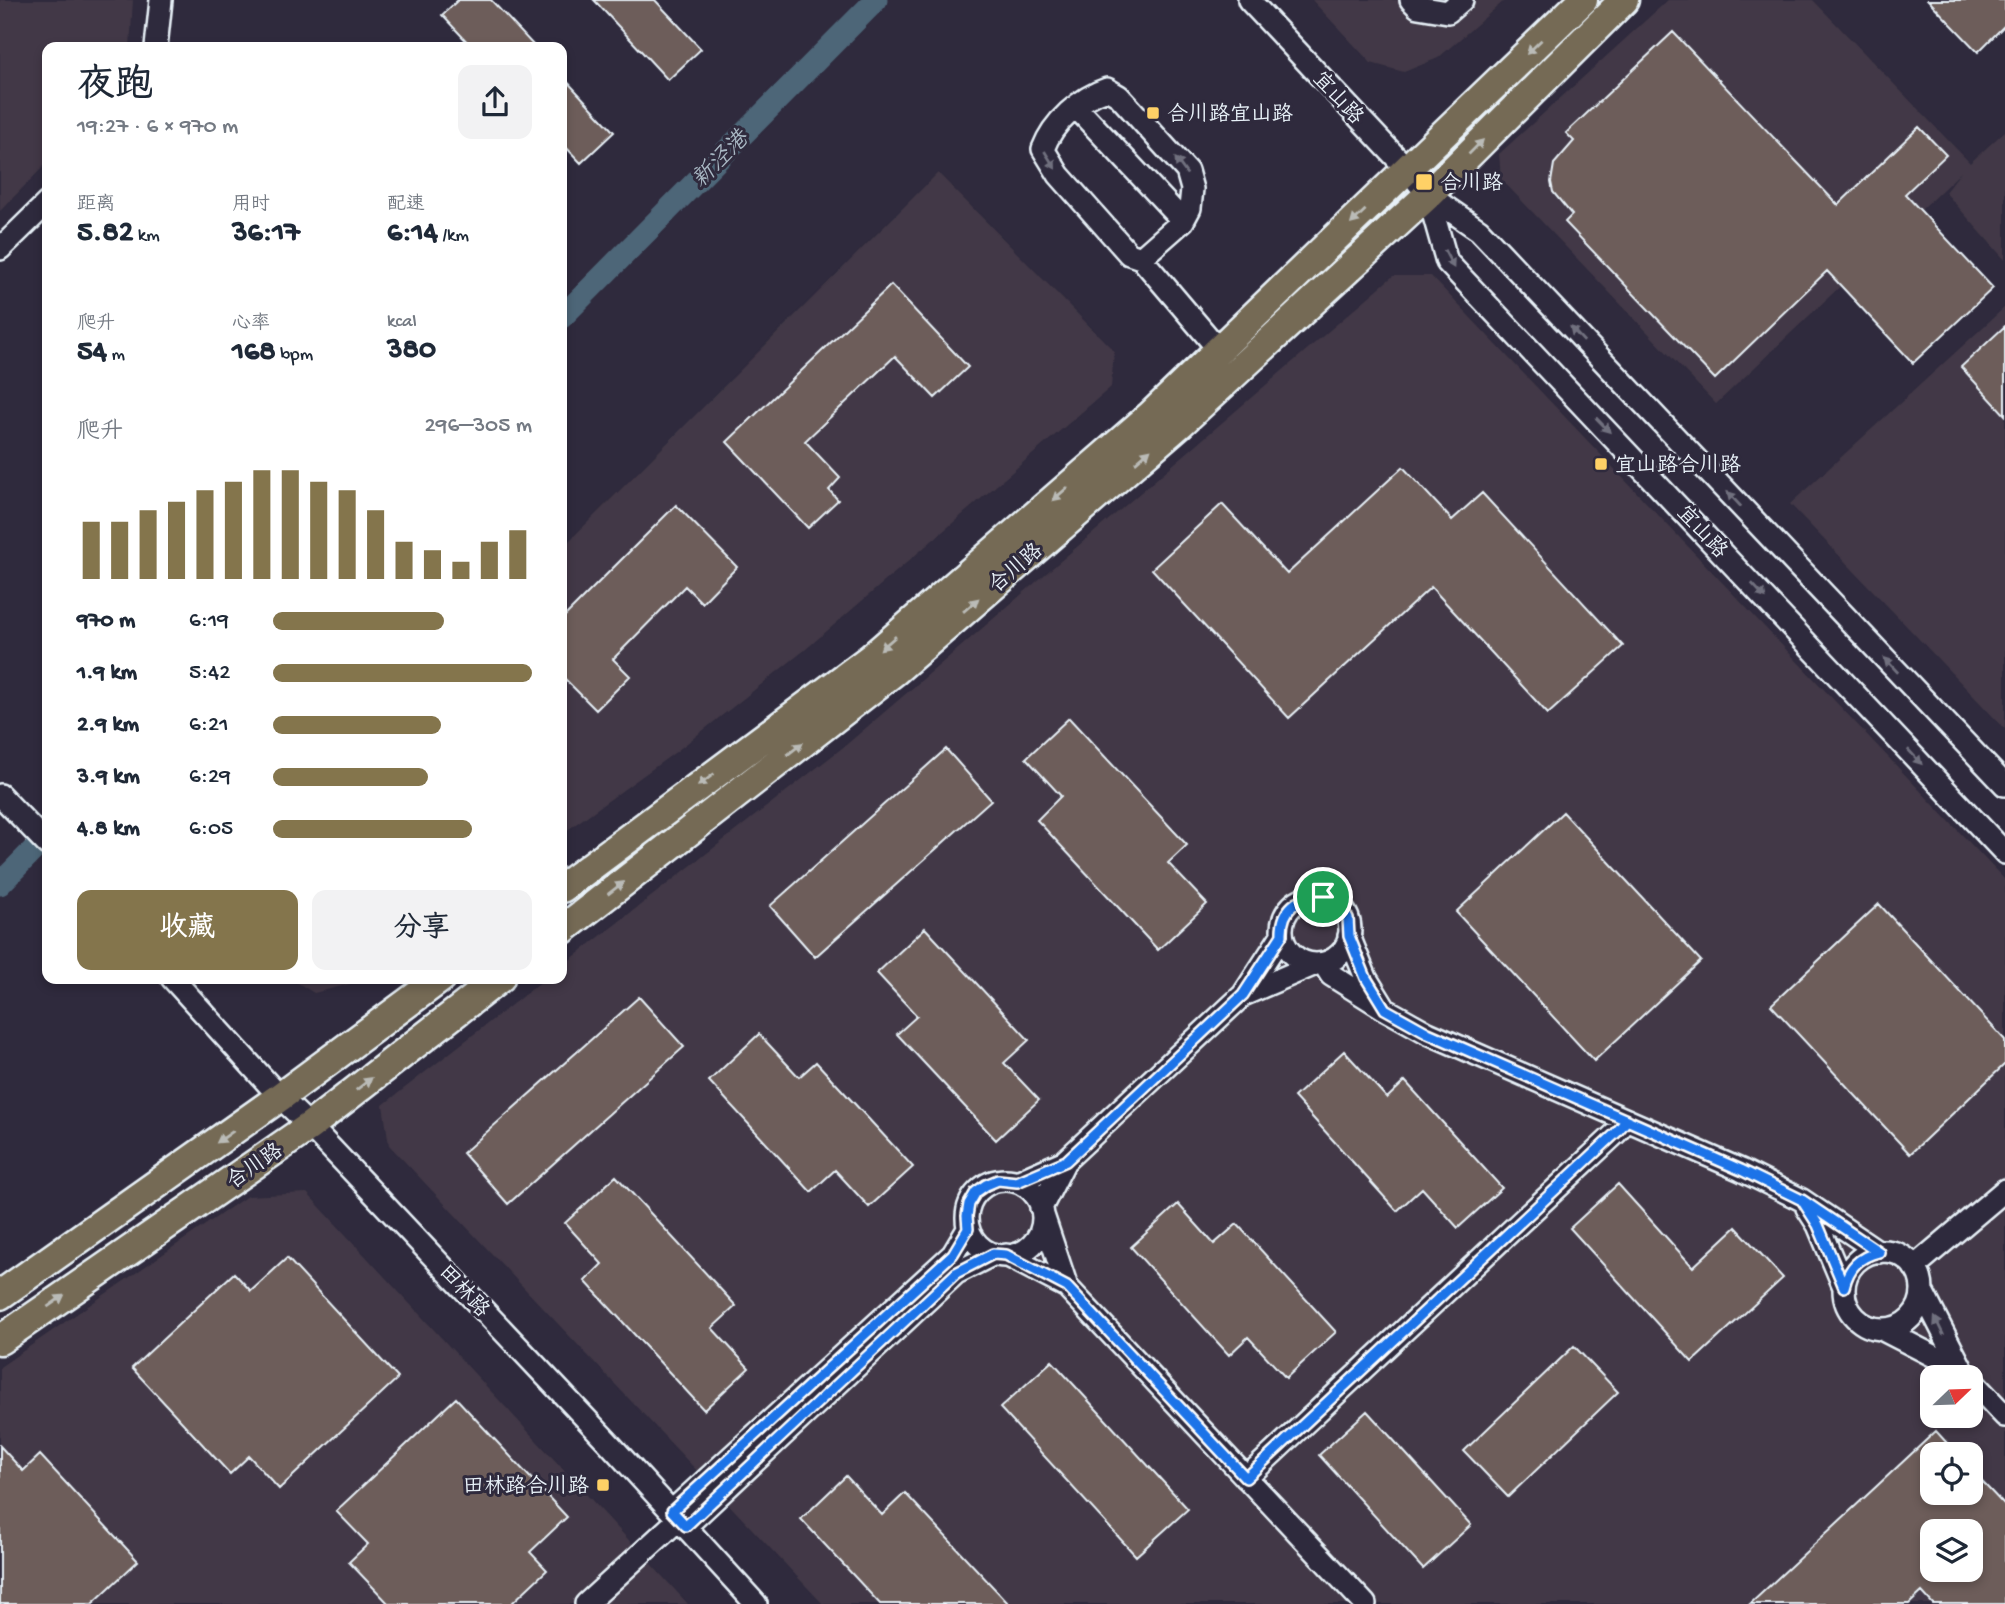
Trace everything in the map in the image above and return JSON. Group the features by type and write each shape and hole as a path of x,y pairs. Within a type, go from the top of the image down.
{"main road":[{"name":"合川路","path":"567,884 871,658 1151,415 1583,0"},
{"name":"合川路","path":"567,926 895,671 1181,423 1428,195 1624,0"},
{"name":"合川路","path":"0,1295 281,1097 433,984"},
{"name":"合川路","path":"0,1340 310,1126 492,984"}],"street":[{"path":"156,42 160,0"},
{"name":"宜山路","path":"1249,0 1407,169 1428,195 1479,230 2005,785"},
{"path":"1411,0 1418,7 1448,12 1462,0"},
{"path":"1142,258 1183,222 1190,208 1192,189 1187,171 1119,96 1107,89 1087,95 1048,134 1043,149 1059,175 1129,254 1142,258 1219,350"},
{"path":"1076,107 1183,222"},
{"name":"宜山路","path":"1428,195 1447,262 2005,853"},
{"path":"0,249 42,207"},
{"path":"0,795 42,839"},
{"path":"1385,1009 1366,978 1349,936 1348,918 1342,908 1323,897 1301,899 1285,914 1282,935 1285,946 1302,962 1318,964 1385,1009 1428,1033 1741,1170 1802,1200 1879,1252"},
{"path":"1017,1182 1066,1161 1243,995 1282,935"},
{"path":"1243,995 1343,951 1349,936"},
{"name":"田林路","path":"177,984 756,1604"},
{"path":"1246,1478 1627,1120"},
{"path":"586,1604 956,1273 1000,1255 1018,1253 1029,1247 1037,1238 1041,1227 1041,1211 1066,1161"},
{"path":"1067,1287 1033,1192 1017,1182 998,1180 976,1192 969,1204 967,1216 968,1229 974,1240 1067,1287 1365,1604"},
{"path":"1914,1267 2005,1190"},
{"path":"1802,1200 1818,1225 1844,1287"},
{"path":"679,1519 953,1254 968,1229"},
{"path":"1947,1365 1881,1329 1858,1321 1845,1300 1844,1287 1847,1274 1855,1263 1866,1255 1879,1252 1904,1258 1914,1267 1922,1291 1961,1365"},
{"path":"1881,1329 1905,1323 1914,1314 1922,1291"},
{"path":"1983,1393 2005,1416"}],"shaded area":[{"path":"0,0 133,0 130,42 42,42 42,168 0,211"},
{"path":"1312,0 1505,0 1438,58 1404,72 1371,63"},
{"path":"1668,0 1813,0 1970,163 2005,131 2005,260 1945,192 1961,172 1716,404 1501,179 1499,154"},
{"path":"938,173 1114,351 1111,387 806,649 677,751 567,830 567,543"},
{"path":"1393,276 1431,276 2005,880 2005,1604 823,1604 389,1145 383,1105 538,984 567,984 567,962 846,745"},
{"path":"2005,307 2005,729 1790,504"},
{"path":"300,984 350,984 314,993"},
{"path":"307,1193 688,1604 0,1604 0,1367 247,1196"}],"building":[{"path":"458,0 491,0 530,42 467,42 442,15"},
{"path":"594,0 655,0 701,49 668,80"},
{"path":"1928,0 2005,0 2005,25 1978,52"},
{"path":"1673,32 1838,205 1919,127 1946,155 1905,194 1993,288 1913,363 1827,271 1715,379 1565,222 1572,215 1553,192 1551,182 1554,164 1574,141 1566,133"},
{"path":"567,81 614,132 581,163 567,148"},
{"path":"891,285 968,367 935,398 895,356 805,441 840,478 829,490 838,500 808,528 727,442"},
{"path":"2005,326 2005,415 1961,367"},
{"path":"1403,467 1452,520 1482,493 1623,646 1548,714 1431,587 1289,718 1152,569 1222,504 1287,574"},
{"path":"676,505 737,567 702,603 685,586 613,659 630,676 596,710 567,681 567,614"},
{"path":"1069,718 1187,845 1168,863 1207,904 1158,950 1037,820 1061,796 1026,758"},
{"path":"946,749 991,800 815,957 770,906"},
{"path":"1563,812 1701,961 1594,1061 1456,912"},
{"path":"1879,904 2005,1040 2005,1064 1910,1154 1771,1005"},
{"path":"925,928 1029,1040 1004,1063 1039,1100 996,1140 897,1034 917,1016 877,973"},
{"path":"639,997 684,1047 508,1204 463,1153"},
{"path":"759,1034 799,1077 816,1062 913,1167 869,1207 835,1170 811,1192 709,1081"},
{"path":"1344,1051 1387,1098 1405,1081 1502,1188 1458,1228 1422,1188 1397,1211 1294,1097"},
{"path":"616,1176 736,1306 712,1328 749,1368 704,1410 585,1281 602,1264 565,1223"},
{"path":"1618,1184 1693,1267 1736,1227 1783,1278 1692,1362 1570,1228"},
{"path":"1178,1204 1214,1244 1237,1224 1336,1332 1286,1378 1248,1337 1229,1355 1131,1247"},
{"path":"287,1258 398,1378 279,1489 249,1456 230,1474 132,1368 234,1273 251,1291"},
{"path":"1574,1346 1618,1392 1508,1497 1464,1451"},
{"path":"1052,1361 1188,1509 1136,1556 1000,1408"},
{"path":"456,1398 567,1517 530,1552 547,1570 511,1604 389,1604 349,1562 368,1544 336,1511"},
{"path":"1367,1411 1471,1525 1423,1569 1319,1455"},
{"path":"1936,1431 1946,1442 1924,1442"},
{"path":"0,1446 23,1471 40,1455 138,1561 92,1604 0,1604"},
{"path":"1920,1446 1920,1505 1983,1505 1983,1483 2005,1506 2005,1604 1933,1604 1922,1592 1909,1604 1750,1604"},
{"path":"846,1476 882,1515 905,1493 1009,1604 880,1604 801,1519"}],"waterway":[{"name":"新泾港","path":"567,312 876,0"},
{"name":"新泾港","path":"0,884 42,841"}],"place":[{"name":"合川路宜山路","path":"1153,113"},
{"name":"合川路","path":"1424,182"},
{"name":"宜山路合川路","path":"1601,464"},
{"name":"田林路合川路","path":"603,1485"}],"route":[{"path":"1323,897 1312,896 1292,905 1285,914 1282,935 1243,995 1066,1161 1017,1182 998,1180 976,1192 969,1204 968,1229 953,1254 672,1511 686,1526 956,1273 993,1254 1006,1255 1067,1287 1246,1478 1627,1120 1802,1200 1879,1252 1866,1255 1855,1263 1847,1274 1844,1287 1818,1225 1802,1200 1741,1170 1586,1101 1428,1033 1385,1009 1366,978 1349,936 1348,918 1334,901 1323,897"}]}
